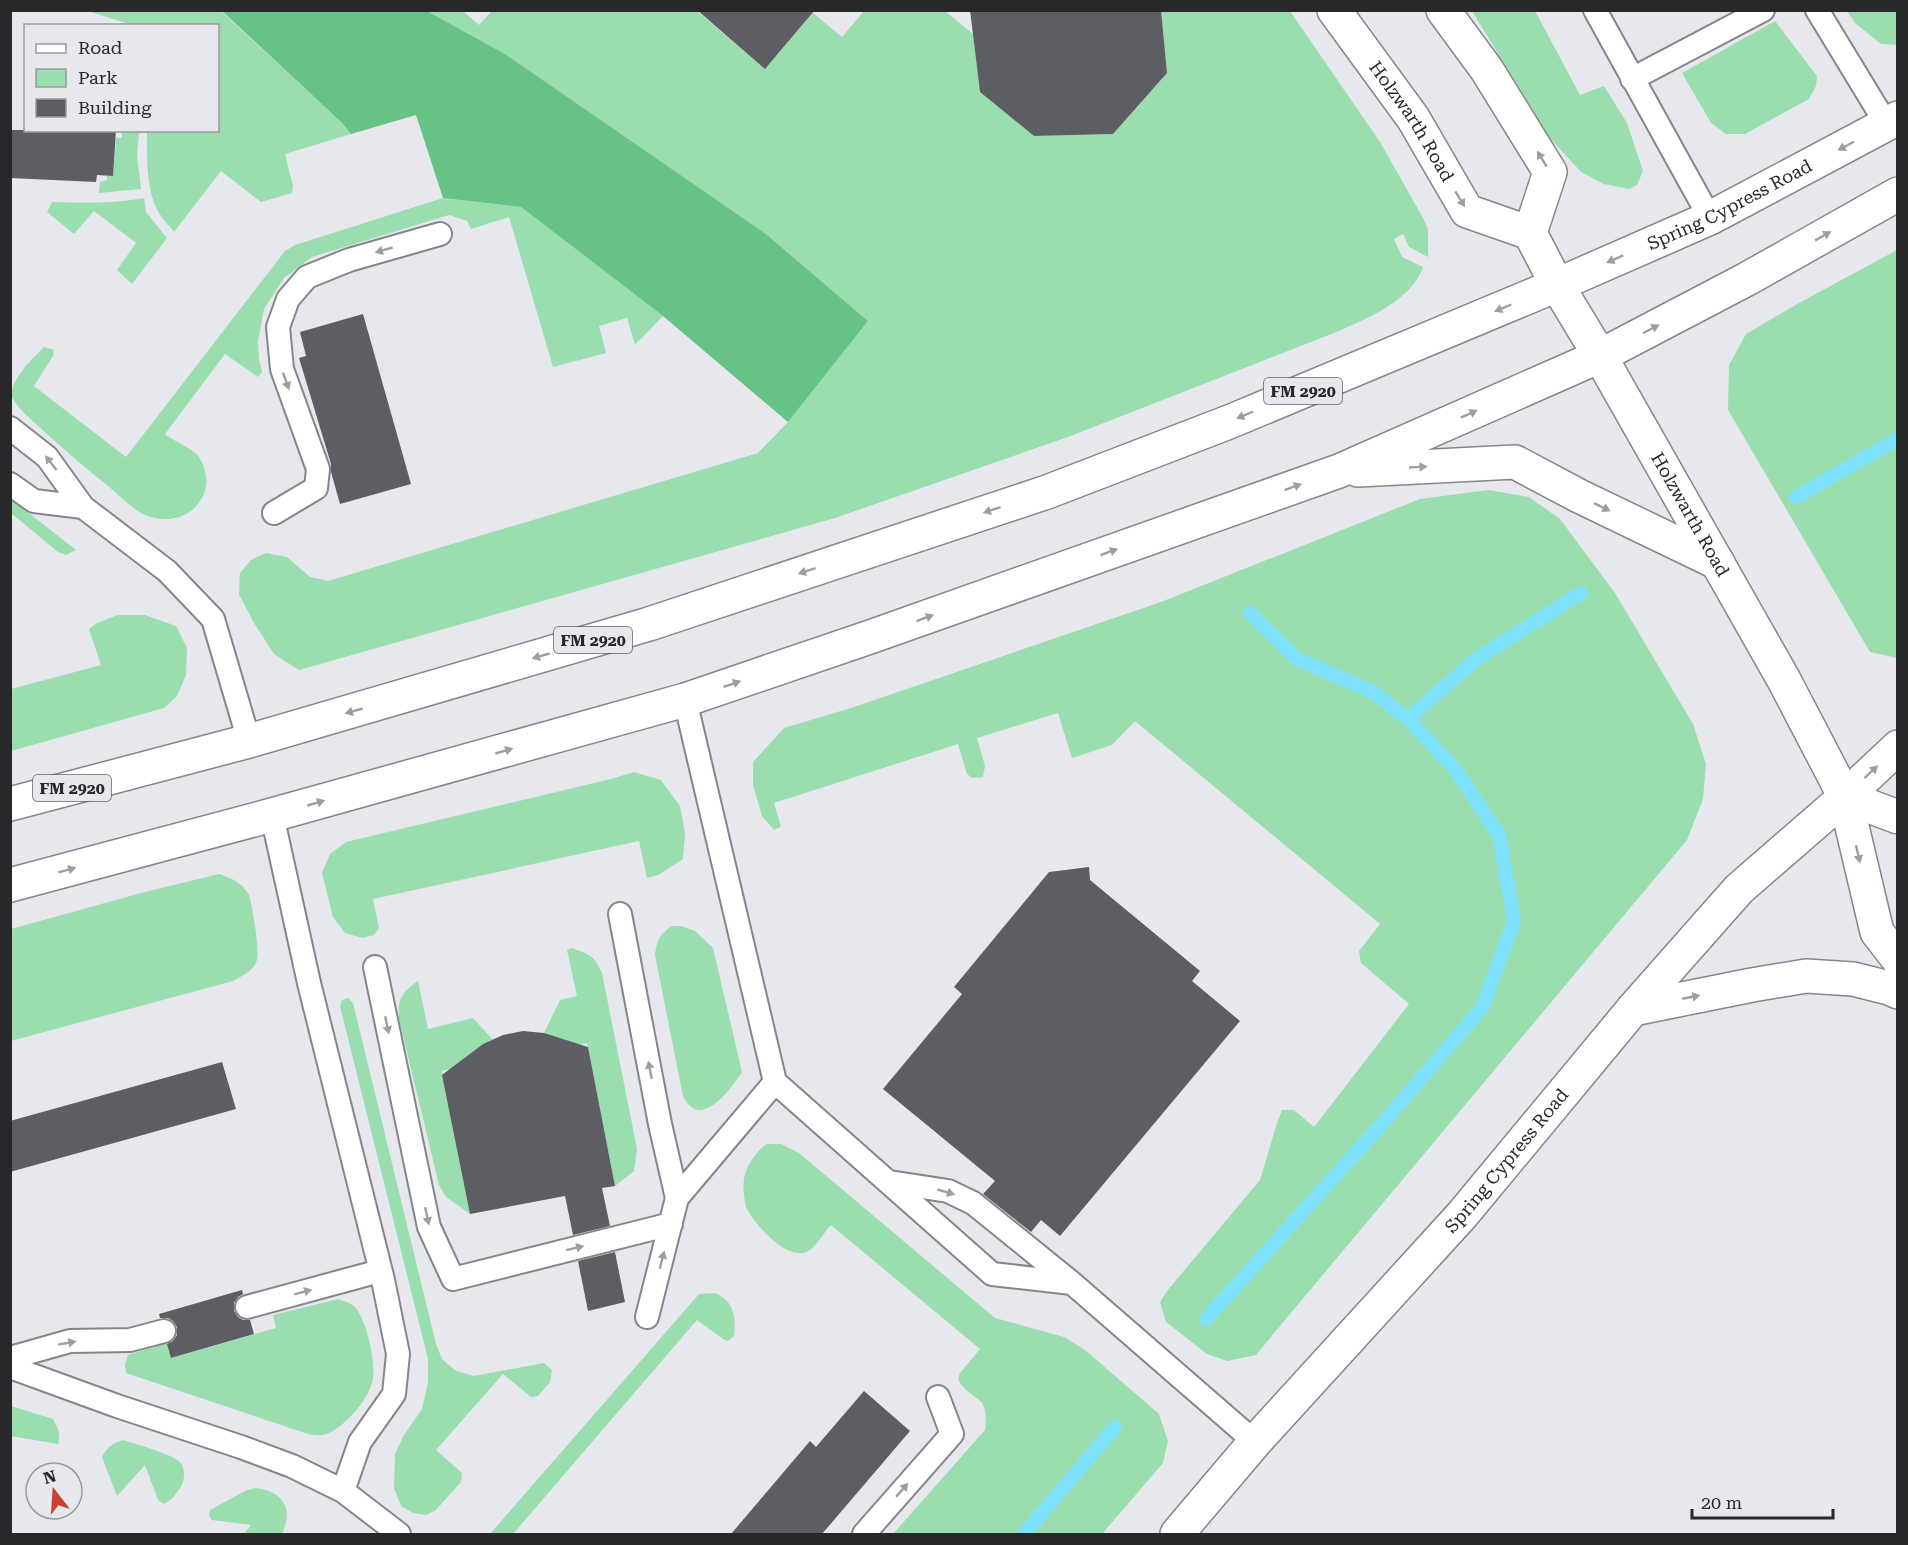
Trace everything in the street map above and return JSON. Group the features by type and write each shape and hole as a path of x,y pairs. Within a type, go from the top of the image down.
{"main road":[{"name":"Holzwarth Road","path":"1334,10 1413,118 1467,211 1530,233 1557,285 1600,356 1784,680 1845,797 1877,932 1898,959"},
{"path":"1443,10 1487,69 1550,172 1530,233"},
{"name":"Spring Cypress Road","path":"1557,285 1710,218 1892,121"},
{"path":"10,885 685,700 1339,471 1600,356 1747,279 1898,194"},
{"name":"FM 2920","path":"10,804 249,741 649,624 1047,492 1229,422 1557,285"},
{"path":"1339,471 1515,462 1578,496 1718,563"},
{"name":"Spring Cypress Road","path":"1177,1534 1255,1442 1462,1215 1633,1009 1739,889 1845,797 1898,747"},
{"path":"1845,797 1898,816"},
{"path":"1633,1009 1806,976 1853,980 1898,992"}],"lane":[{"path":"1595,10 1710,218"},
{"path":"1632,79 1763,10"},
{"path":"1817,10 1892,121"},
{"path":"274,513 316,488 318,469 282,369 278,327 288,299 307,277 349,260 440,234"},
{"path":"10,428 47,457 83,507 167,571 213,619 249,741"},
{"path":"10,484 34,501 83,507"},
{"path":"685,700 775,1082 992,1274 1072,1284"},
{"path":"272,815 309,982 380,1270 398,1354 394,1394 360,1442 343,1491"},
{"path":"620,914 660,1124 677,1198 647,1317"},
{"path":"375,967 429,1227 453,1278 671,1224"},
{"path":"677,1198 775,1082"},
{"path":"889,1182 948,1191 973,1203 1072,1284 1255,1442"},
{"path":"247,1307 380,1270"},
{"path":"10,1358 70,1341 130,1340 164,1331"},
{"path":"10,1367 292,1466 343,1491 399,1534"},
{"path":"864,1534 952,1434 938,1397"}],"green space":[{"path":"88,11 221,11 342,123 351,134 285,154 293,186 292,193 261,202 221,171 174,232 159,213 152,194 148,174 147,133 139,133 137,155 141,189 99,193 100,182 107,180 107,176 113,176 116,138 122,138 122,132 219,132 219,24 129,24"},
{"path":"222,11 427,11 505,54 766,234 868,321 788,422 663,316 521,207 443,198 416,115 351,134"},
{"path":"427,11 463,11 479,25 492,11 697,11 765,69 813,13 842,37 864,11 945,11 973,34 980,92 1034,136 1113,134 1167,73 1161,11 1290,11 1380,142 1423,218 1428,229 1428,257 1409,247 1403,234 1394,239 1402,257 1423,267 1409,289 1388,306 1339,331 1068,437 835,518 299,670 274,654 239,594 240,573 251,560 266,553 287,557 310,577 328,581 758,453 788,422 868,321 766,234 505,54"},
{"path":"1472,11 1535,11 1580,95 1604,86 1627,123 1643,171 1637,185 1629,189 1604,184 1581,172 1548,136"},
{"path":"1847,11 1897,11 1897,45 1881,44 1855,23"},
{"path":"1775,21 1817,76 1816,86 1809,99 1745,134 1726,134 1711,123 1682,73"},
{"path":"144,198 146,212 167,238 132,284 117,270 136,243 94,211 74,234 47,212 52,202 87,203"},
{"path":"443,198 521,207 663,316 635,345 627,318 599,326 606,353 553,367 509,217 471,229 467,221 449,215 312,257 284,278 264,309 258,341 262,372 258,377 225,354 165,434 196,454 205,471 206,484 197,506 176,518 162,519 148,516 132,507 34,423 11,396 15,382 34,357 44,347 54,350 53,356 34,386 126,457 285,251 295,245"},
{"path":"1897,250 1897,658 1870,652 1728,410 1729,365 1746,334"},
{"path":"1488,490 1529,497 1560,519 1615,593 1693,724 1706,764 1703,799 1687,840 1256,1355 1227,1361 1207,1354 1166,1322 1160,1302 1260,1180 1282,1110 1294,1110 1314,1127 1409,1004 1361,963 1359,951 1380,924 1135,721 1112,745 1072,758 1058,713 977,738 985,766 983,777 972,778 967,774 958,744 774,803 781,827 774,830 762,816 753,785 753,762 784,728 851,708 1161,602 1420,499"},
{"path":"11,499 76,550 66,555 58,552 11,513"},
{"path":"118,615 145,615 176,626 187,648 186,675 177,696 164,708 11,751 11,689 101,665 89,629 97,623"},
{"path":"634,772 661,780 680,806 685,834 683,859 658,875 647,878 639,841 373,899 379,928 374,935 362,938 345,933 333,917 322,873 330,854 346,842"},
{"path":"219,874 240,884 249,895 258,955 255,964 247,973 233,981 11,1041 11,929"},
{"path":"672,926 681,926 695,931 713,948 742,1072 723,1097 706,1109 698,1110 690,1106 683,1096 655,955 659,938"},
{"path":"572,948 591,956 602,973 637,1149 634,1171 615,1186 587,1043 562,1048 544,1033 560,1000 577,996 567,950"},
{"path":"418,981 428,1029 473,1018 493,1040 483,1044 466,1057 468,1065 442,1071 470,1214 446,1197 439,1185 399,1019 402,997"},
{"path":"348,998 353,1003 436,1344 442,1359 456,1371 474,1376 544,1363 552,1370 550,1382 538,1396 531,1397 503,1374 436,1450 462,1473 461,1482 435,1511 426,1515 413,1513 401,1506 394,1488 395,1454 404,1435 422,1409 428,1383 428,1359 340,1006 342,1000"},
{"path":"766,1144 781,1144 799,1153 995,1318 1064,1337 1085,1350 1159,1414 1168,1441 1163,1463 1102,1534 893,1534 985,1430 985,1409 982,1403 968,1392 958,1379 960,1373 980,1349 831,1225 810,1250 802,1253 792,1252 773,1241 750,1214 744,1197 745,1174 749,1164"},
{"path":"715,1293 730,1305 735,1322 734,1336 728,1341 723,1339 697,1320 513,1534 490,1534 699,1294"},
{"path":"338,1299 355,1307 363,1322 372,1354 373,1375 369,1390 359,1406 345,1422 329,1433 308,1434 126,1373 125,1365 128,1355 167,1343 172,1358 276,1328 273,1315"},
{"path":"11,1406 53,1419 59,1431 58,1444 11,1436"},
{"path":"123,1440 162,1453 180,1462 184,1471 183,1482 169,1501 164,1504 158,1500 145,1465 117,1496 102,1457 111,1446"},
{"path":"255,1488 273,1493 284,1502 287,1516 282,1534 244,1534 251,1525 212,1520 209,1516 210,1510"}],"building":[{"path":"697,10 815,10 765,69"},
{"path":"970,10 1161,10 1167,73 1113,134 1034,136 980,92"},
{"path":"10,130 116,132 113,176 97,175 96,182 10,178"},
{"path":"363,314 411,484 340,504 331,464 299,358 306,356 300,332"},
{"path":"1089,867 1090,880 1200,971 1192,981 1240,1021 1060,1236 1041,1220 1031,1232 983,1194 995,1181 883,1089 962,994 954,987 1049,872"},
{"path":"523,1031 544,1033 588,1047 615,1186 602,1188 610,1226 573,1235 565,1196 470,1214 442,1075 483,1044 503,1035"},
{"path":"222,1062 236,1109 10,1172 10,1121"},
{"path":"615,1252 625,1302 588,1311 578,1261"},
{"path":"242,1290 243,1294 234,1303 234,1311 243,1320 250,1320 254,1334 171,1358 167,1344 177,1335 177,1327 168,1318 160,1318 159,1314"},
{"path":"864,1391 910,1431 822,1534 731,1534 810,1441 816,1447"}],"waterway":[{"path":"1796,497 1898,439"},
{"path":"1408,719 1475,660 1581,593"},
{"path":"1206,1319 1381,1125 1482,1008 1514,921 1499,835 1455,769 1408,719 1373,692 1297,659 1250,613"},
{"path":"1024,1534 1115,1427"}]}
